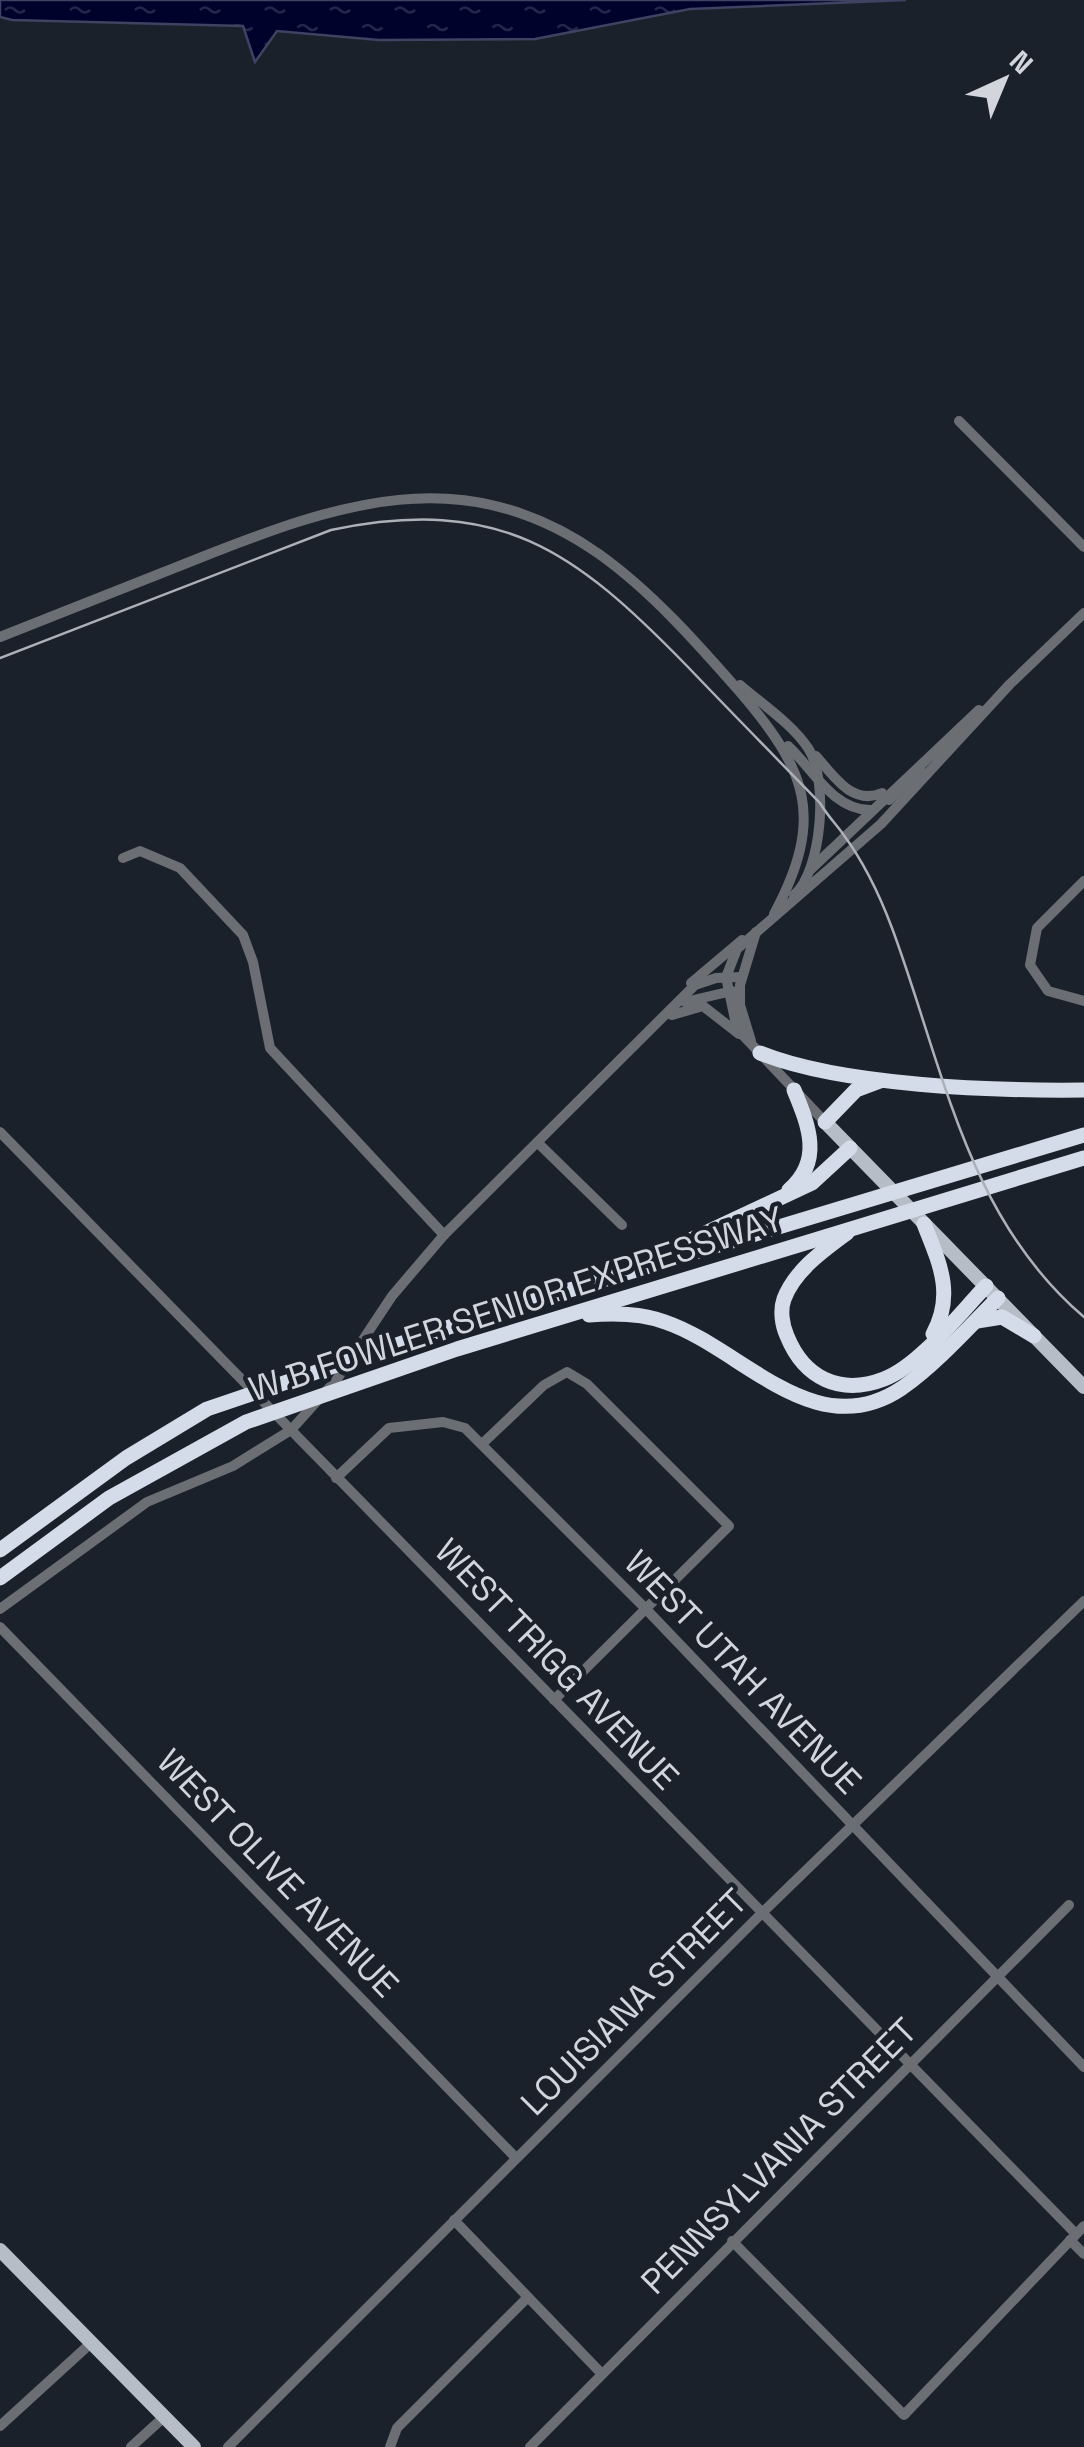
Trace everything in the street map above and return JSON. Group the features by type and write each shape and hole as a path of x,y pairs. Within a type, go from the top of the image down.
{"highway":[{"path":"751,1044 795,1067 888,1079 1084,1090"},
{"path":"824,1122 856,1090 888,1079"},
{"path":"779,1199 799,1182 810,1162 811,1130 794,1090"},
{"name":"W B FOWLER SENIOR EXPRESSWAY","path":"0,1550 126,1458 207,1409 451,1326 1084,1135"},
{"path":"608,1279 812,1183 850,1148"},
{"name":"W B FOWLER SENIOR EXPRESSWAY","path":"0,1578 109,1498 246,1422 560,1317 1084,1158"},
{"path":"924,1224 945,1277 946,1302 924,1350"},
{"path":"856,1226 819,1253 796,1278 782,1302 782,1326 795,1356 816,1378 845,1386 886,1379 992,1292"},
{"path":"560,1317 620,1312 666,1322 780,1388 822,1406 858,1405 900,1390 973,1322 992,1292"},
{"path":"973,1322 996,1316 1034,1336"}],"main road":[{"path":"824,1122 1084,1387"},
{"path":"0,2250 194,2447"}],"street":[{"path":"960,421 1084,547"},
{"path":"0,636 292,522 362,502 466,500 556,529 632,580 850,792 873,797 892,789"},
{"path":"785,893 1084,613"},
{"path":"713,662 837,799 858,810 870,810 900,792 956,743"},
{"path":"774,914 811,889 881,824 1010,684"},
{"path":"774,914 805,840 806,809 800,782 776,735"},
{"path":"667,1016 693,981 730,946 756,932 802,888 809,871 820,803 808,747"},
{"path":"123,858 140,851 180,868 243,935 253,962 270,1048 444,1235"},
{"path":"1084,880 1037,928 1030,965 1036,980 1064,999 1084,1001"},
{"path":"751,1044 740,978 756,932"},
{"path":"742,940 726,977 727,991 751,1044"},
{"path":"0,1609 148,1502 232,1466 291,1430 312,1409 444,1235 694,986 726,977 740,978"},
{"path":"680,1004 740,991"},
{"path":"667,1016 704,1006 751,1044 824,1122"},
{"name":"WEST TRIGG AVENUE","path":"0,1132 1077,2234 1084,2254"},
{"path":"538,1143 622,1225"},
{"path":"482,1444 544,1385 567,1372 587,1384 729,1526 554,1700"},
{"name":"WEST UTAH AVENUE","path":"336,1478 378,1435 402,1424 458,1424 645,1608 1084,2067"},
{"name":"LOUISIANA STREET","path":"228,2447 762,1912 1084,1601"},
{"name":"WEST OLIVE AVENUE","path":"0,1627 516,2158"},
{"name":"PENNSYLVANIA STREET","path":"530,2447 600,2372 1068,1906"},
{"path":"454,2220 600,2372"},
{"path":"732,2242 904,2416 1077,2234"},
{"path":"390,2447 397,2428 526,2298"},
{"path":"0,2426 91,2343"},
{"path":"131,2447 164,2417"}],"water":[{"path":"0,0 906,0 690,9 535,39 379,40 277,31 255,62 243,26 12,20 0,17"}],"railway":[{"path":"0,658 331,530 390,521 442,520 488,527 530,541 569,563 646,625 820,803 850,844 887,916 944,1085 985,1186 1011,1233 1044,1277 1084,1317"}]}
